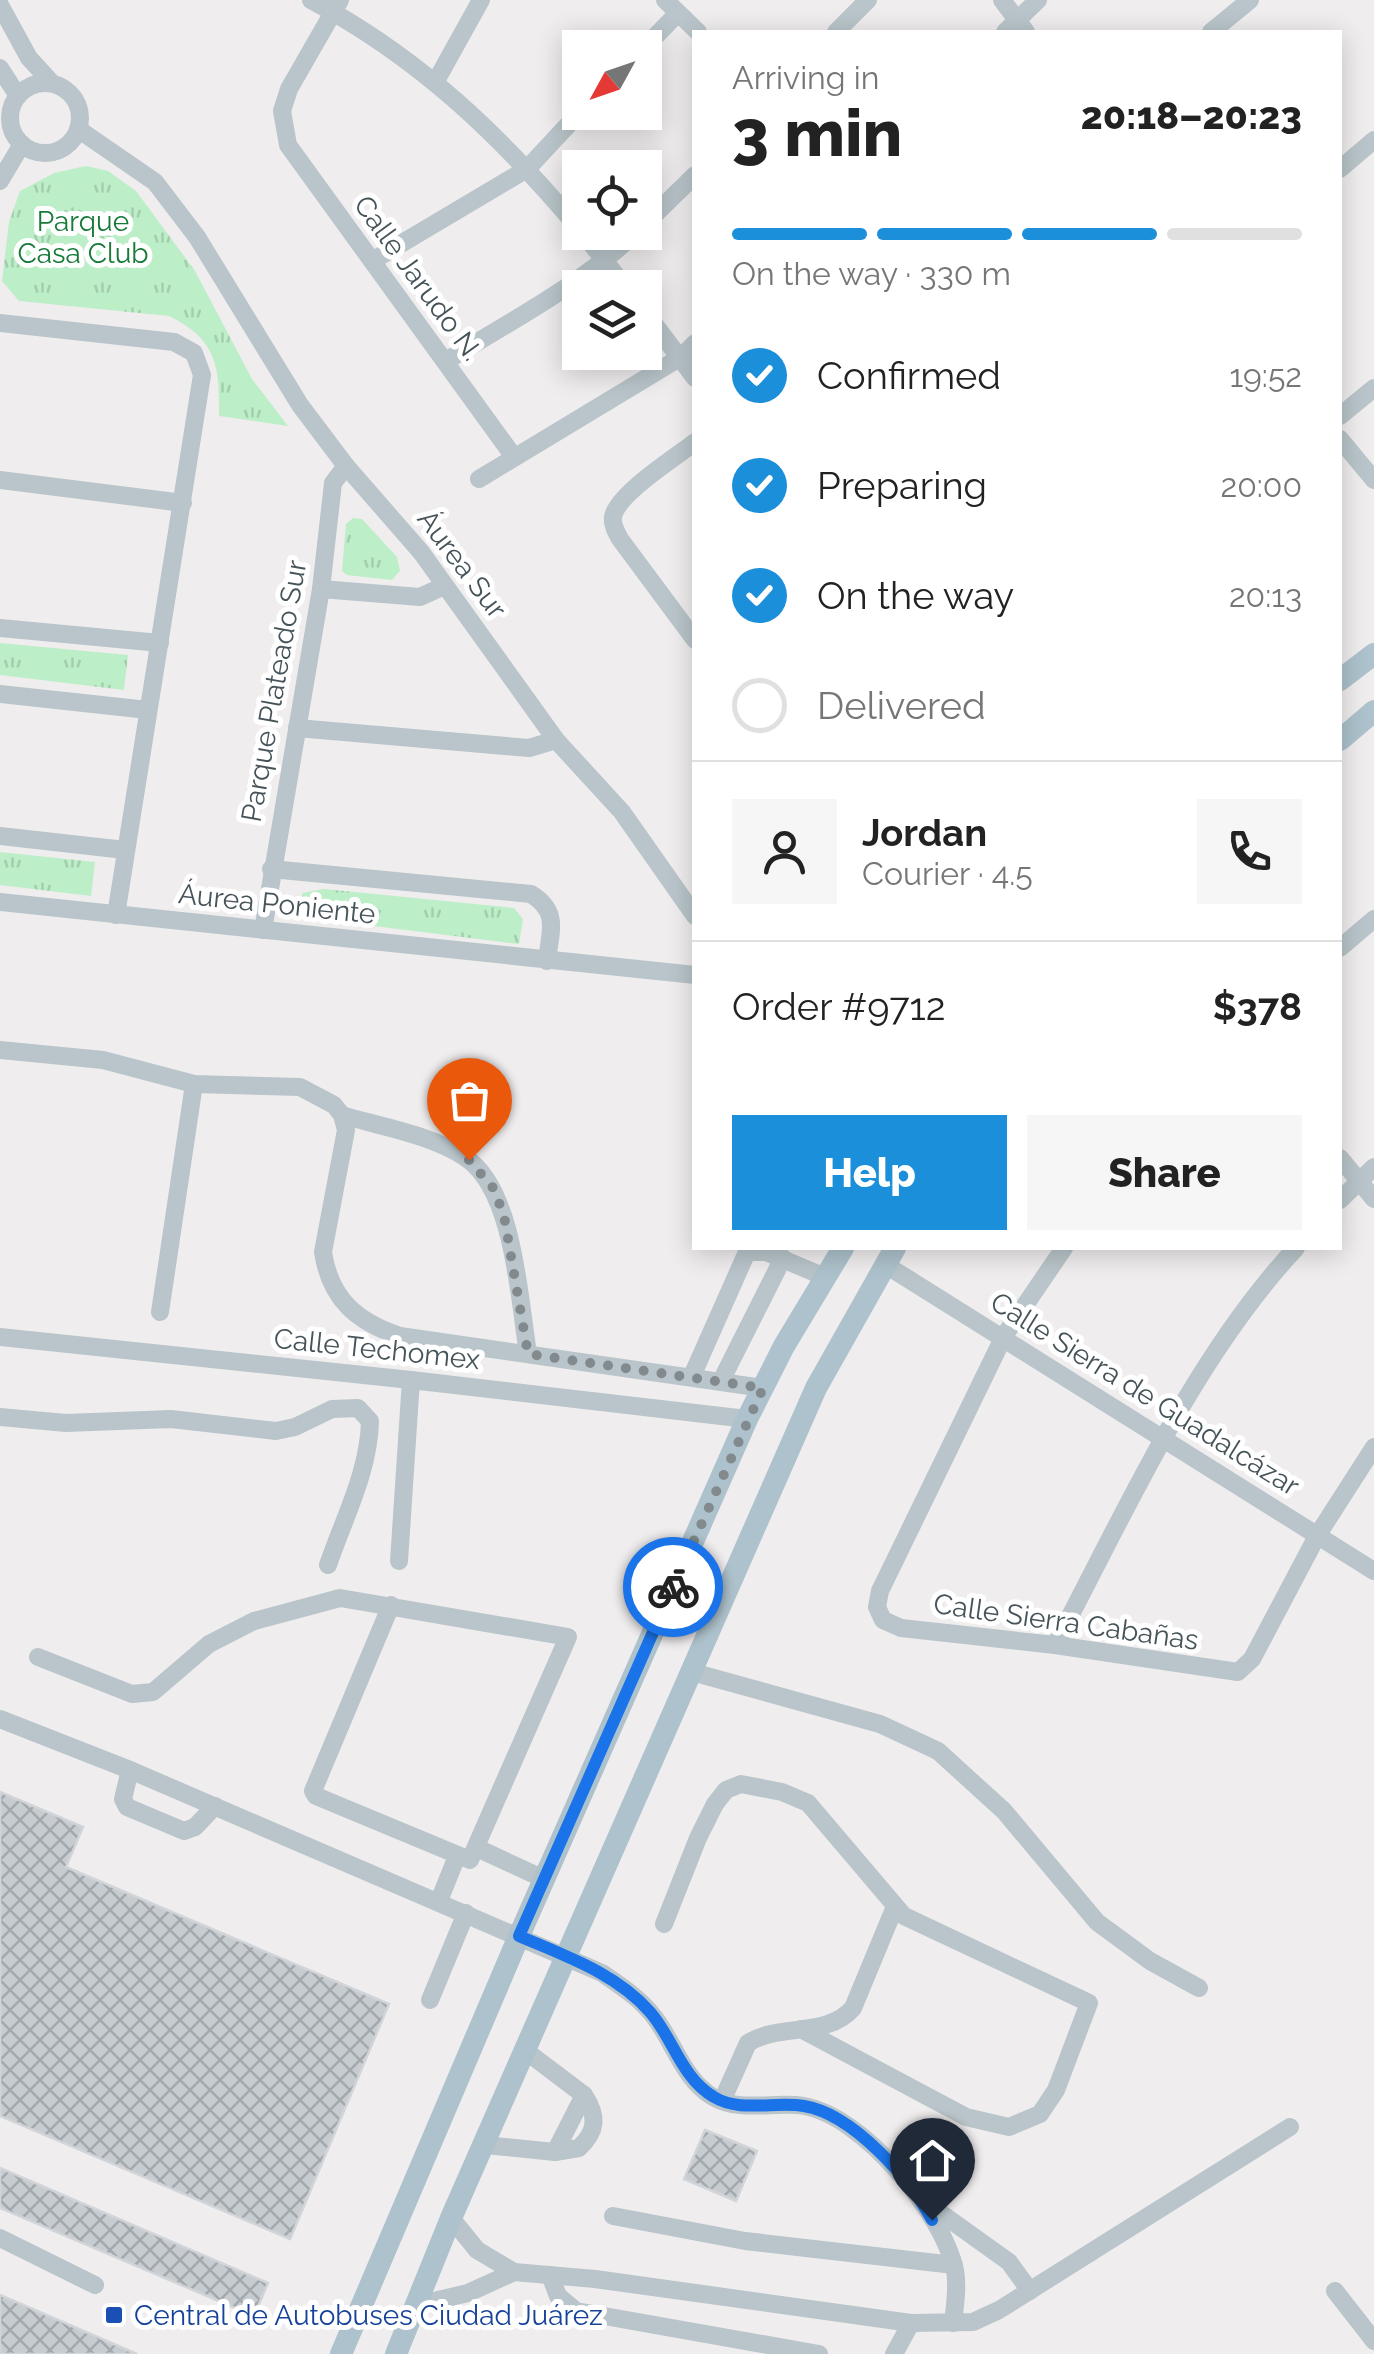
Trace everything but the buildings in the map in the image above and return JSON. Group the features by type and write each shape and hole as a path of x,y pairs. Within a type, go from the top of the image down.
{"main road":[{"path":"1342,678 1374,654"},
{"path":"1342,738 1374,711"},
{"path":"341,2354 519,1936 747,1419 842,1250"},
{"path":"396,2354 451,2218 816,1388 891,1256"}],"street":[{"path":"311,0 337,6 436,80 527,169 562,209"},
{"path":"436,80 481,0"},
{"path":"838,30 868,0"},
{"path":"1002,0 1016,28 1038,0"},
{"path":"1213,30 1250,0"},
{"name":"Calle Jarudo N.","path":"337,6 289,89 282,111 283,129 297,161 514,457"},
{"path":"656,30 671,6 696,30"},
{"path":"2,13 29,58 52,83"},
{"path":"0,68 18,96"},
{"path":"52,83 75,100 79,109 78,129 69,143 54,151 37,152 22,144 10,121 18,96 33,85 52,83"},
{"name":"Áurea Sur","path":"78,129 155,182 196,237 300,405 346,466 409,538 556,740 622,812 692,912"},
{"path":"372,261 527,169 563,130"},
{"path":"1342,166 1374,140"},
{"path":"0,180 22,144"},
{"path":"662,207 692,178"},
{"path":"597,250 613,270"},
{"path":"446,362 618,250"},
{"path":"0,323 174,342 194,354 202,375 116,916"},
{"path":"479,479 688,350 662,327"},
{"path":"1342,414 1374,388"},
{"path":"1342,441 1374,480"},
{"path":"692,444 618,504 613,515 613,526 692,636"},
{"name":"Parque Plateado Sur","path":"264,930 271,868 321,589 333,482 346,466"},
{"path":"0,480 183,503"},
{"path":"321,589 420,597 444,586"},
{"path":"0,628 160,643"},
{"path":"0,694 148,710"},
{"path":"296,728 529,748 556,740"},
{"path":"0,836 125,850"},
{"name":"Áurea Poniente","path":"271,868 530,894 546,903 551,914 547,961"},
{"name":"Áurea Poniente","path":"0,902 692,975"},
{"path":"1342,946 1374,919"},
{"path":"0,1050 104,1060 194,1084 300,1088 322,1096 342,1115 445,1147 469,1160 494,1189 504,1216 528,1354"},
{"path":"160,1312 194,1084"},
{"path":"342,1115 346,1130 324,1252 332,1288 359,1319 400,1336 763,1388"},
{"path":"1342,1160 1374,1200"},
{"path":"1342,1198 1374,1167"},
{"path":"692,1376 743,1257 757,1250 825,1277"},
{"path":"1004,1336 1063,1250"},
{"path":"1056,1644 1164,1440 1230,1332 1271,1274 1294,1250"},
{"name":"Calle Sierra de Guadalcázar","path":"891,1256 1004,1336 1374,1571"},
{"path":"721,1381 782,1258"},
{"name":"Calle Sierra Cabañas","path":"1004,1336 880,1592 877,1607 883,1620 901,1628 1056,1644 1220,1672 1244,1670 1317,1536"},
{"name":"Calle Techomex","path":"0,1337 747,1419"},
{"path":"399,1561 410,1380"},
{"path":"0,1417 66,1422 171,1419 276,1431 294,1427 332,1408 358,1408 370,1421 370,1429 360,1474 328,1565"},
{"path":"1317,1536 1374,1446"},
{"path":"38,1657 132,1694 144,1694 153,1692 209,1644 254,1621 340,1598 391,1605 568,1636 470,1860 316,1796 313,1790 391,1605"},
{"path":"692,1672 880,1724 938,1751 1004,1811 1097,1922 1150,1962 1199,1988"},
{"path":"0,1720 130,1770 602,1973 639,2000 692,2079 711,2096 744,2105 806,2106 832,2114 871,2146 922,2200 1008,2262 1030,2290"},
{"path":"130,1770 125,1804 184,1831 215,1806"},
{"path":"664,1924 716,1804 726,1790 741,1784 782,1792 808,1803 894,1909 920,1926 1089,2003 1056,2090 1040,2114 1008,2127 966,2117 801,2029"},
{"path":"477,1848 544,1879"},
{"path":"439,1901 457,1856"},
{"path":"722,2101 748,2043 784,2030 831,2024 853,2008 894,1909"},
{"path":"430,2000 466,1913"},
{"path":"485,2145 555,2152 579,2148 594,2128 595,2118 584,2095 527,2052"},
{"path":"451,2218 476,2250 514,2272 911,2323 973,2322 1290,2127"},
{"path":"922,2200 954,2265 957,2283 953,2323"},
{"path":"613,2216 745,2242 954,2265"},
{"path":"0,2238 95,2284"},
{"path":"417,2304 468,2294 514,2272"},
{"path":"550,2275 558,2296 576,2310 819,2354"},
{"path":"1335,2290 1374,2341"},
{"path":"894,2354 911,2323"}],"green space":[{"name":"Parque Casa Club","path":"86,166 108,171 136,191 195,271 252,379 288,426 219,416 216,369 206,345 169,316 19,301 2,281 9,222 20,191 54,173"},
{"path":"353,518 362,519 397,557 400,571 392,580 347,575 342,571 346,524"},
{"path":"0,643 128,655 124,690 0,675"},
{"path":"0,852 95,862 91,896 0,885"},
{"path":"324,889 514,908 523,919 519,944 302,917 302,893"}],"way so far":[{"path":"469,1160 494,1189 504,1216 528,1354 763,1388 673,1587"}],"place":[{"name":"Central de Autobuses Ciudad Juárez","path":"114,2315"}],"route":[{"path":"673,1587 519,1936 602,1973 626,1988 653,2016 692,2079 711,2096 744,2105 806,2106 832,2114 871,2146 922,2200 932,2220"}]}
